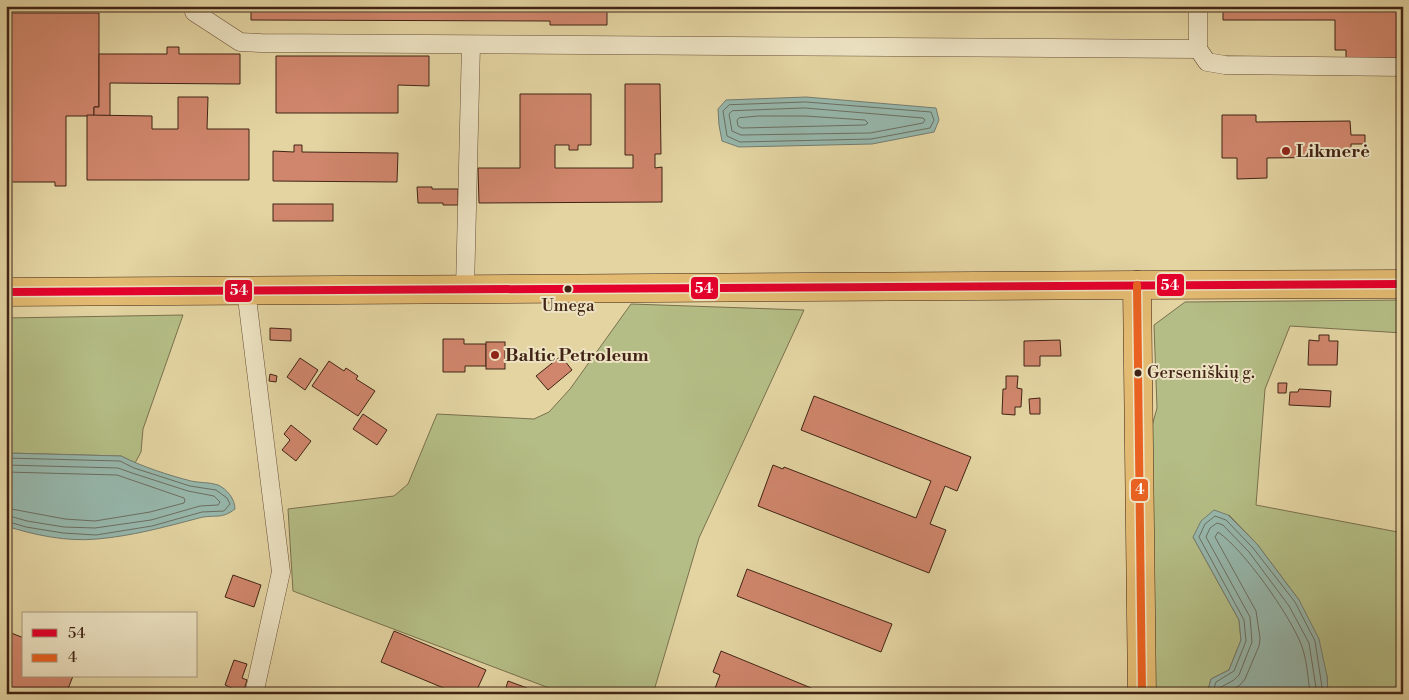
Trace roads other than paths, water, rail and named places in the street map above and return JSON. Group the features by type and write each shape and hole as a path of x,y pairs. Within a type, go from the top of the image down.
{"main road":[{"path":"6,292 1403,284"},
{"path":"1136,285 1142,694"}],"street":[{"path":"1198,6 1198,49 1207,62 1225,66 1403,67"},
{"path":"194,12 240,42 1198,49"},
{"path":"465,289 470,45"},
{"path":"246,290 281,572 254,694"}],"water":[{"path":"806,97 936,108 939,120 934,132 872,144 739,147 722,141 718,109 726,100"},
{"path":"6,453 121,456 173,476 218,485 230,495 235,509 221,516 204,517 110,538 74,540 28,532 6,526"},
{"path":"1214,510 1228,515 1257,544 1299,600 1319,639 1327,676 1328,694 1207,694 1211,679 1229,670 1241,640 1239,620 1193,537 1201,521"}],"place":[{"name":"Likmerė","path":"1286,151"},
{"name":"Umega","path":"568,289"},
{"name":"Baltic Petroleum","path":"495,355"},
{"name":"Gerseniškių g.","path":"1138,373"}]}
